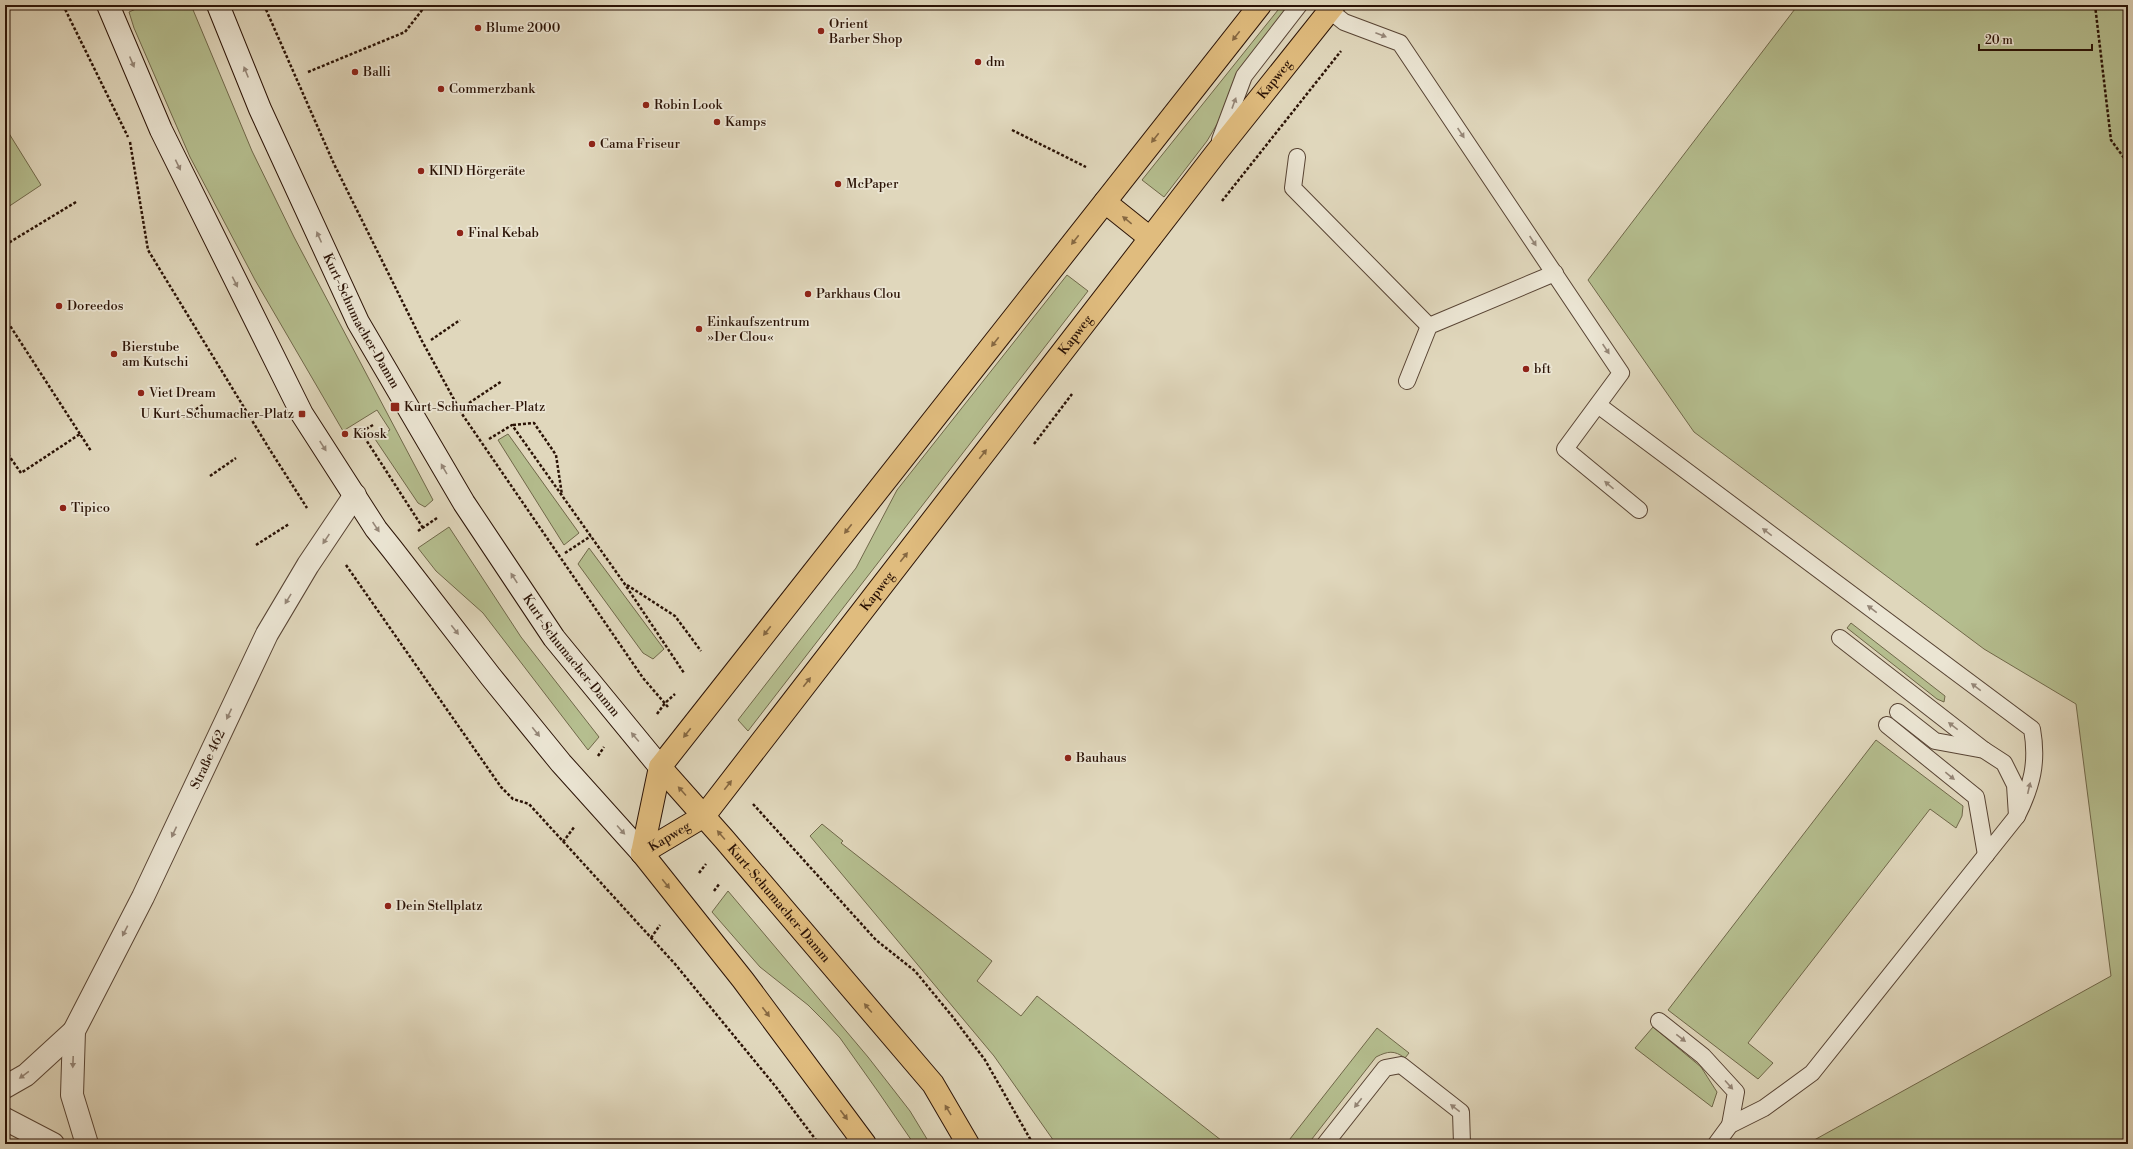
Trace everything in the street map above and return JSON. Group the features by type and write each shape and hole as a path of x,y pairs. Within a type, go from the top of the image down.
{"main road":[{"path":"108,5 161,130 302,414 355,494 376,529 491,677 561,763 642,853 747,987 865,1144"},
{"name":"Kurt-Schumacher-Damm","path":"218,5 260,108 358,322 464,503 554,638 660,767 704,816 933,1084 968,1144"},
{"name":"Kapweg","path":"642,853 660,767 1260,5"},
{"name":"Kapweg","path":"642,853 704,816 1150,238 1331,8"},
{"path":"1105,202 1150,238"},
{"name":"Straße 462","path":"5,1087 26,1075 74,1031 143,897 267,634 308,565 355,494"},
{"name":"Straße 462","path":"74,1031 72,1095 87,1144"},
{"path":"5,1119 53,1144"}],"lane":[{"path":"1216,153 1244,76 1299,5"},
{"path":"1331,8 1344,22 1400,42 1621,373 1565,448 1639,510"},
{"path":"1296,156 1293,188 1429,326"},
{"path":"1406,381 1429,326 1555,273"},
{"path":"1598,405 2032,729 2036,750 2029,792 2017,816 1812,1072 1764,1108 1730,1125"},
{"path":"1840,638 1984,750 2004,763 2015,785 2017,816"},
{"path":"1898,712 1935,741 1984,750"},
{"path":"1887,725 1976,797 1986,855"},
{"path":"1659,1021 1704,1056 1736,1092 1730,1125 1716,1144"},
{"path":"1326,1144 1385,1068 1400,1065 1461,1112 1462,1144"}],"path":[{"path":"63,5 131,143 148,250 309,511"},
{"path":"264,5 334,164 422,341 462,414 643,678"},
{"path":"308,72 405,32 426,5"},
{"path":"2095,5 2111,140 2127,162 2128,167"},
{"path":"1012,130 1086,167"},
{"path":"5,245 76,202"},
{"path":"5,318 91,451"},
{"path":"431,340 460,320"},
{"path":"469,403 502,382"},
{"path":"183,417 203,405"},
{"path":"489,439 512,425 534,423 556,455 562,496"},
{"path":"373,425 362,432 423,528"},
{"path":"512,425 624,583 684,673"},
{"path":"5,450 21,473 80,434"},
{"path":"210,476 236,458"},
{"path":"417,532 442,515"},
{"path":"256,545 289,524"},
{"path":"565,553 591,536"},
{"path":"353,576 501,787 513,799 529,804 675,964 776,1087 819,1144"},
{"path":"624,583 675,616 701,651"},
{"path":"596,759 605,745"},
{"path":"776,830 876,940 915,971 952,1016 985,1060 1033,1144"}],"green space":[{"path":"145,5 191,5 252,151 294,237 433,500 425,507 418,503 375,439 390,430 377,410 343,431 255,280 190,157 134,28 129,12"},
{"path":"1282,5 1294,5 1226,109 1207,141 1164,197 1142,180"},
{"path":"1798,5 2128,5 2128,1144 1807,1144 2111,976 2076,704 1984,649 1694,432 1588,280"},
{"path":"5,127 41,185 5,209"},
{"path":"1067,275 1088,291 748,731 738,720 856,568 897,490"},
{"path":"508,434 579,533 564,545 498,440"},
{"path":"449,527 521,637 599,737 588,750 483,613 436,571 418,548"},
{"path":"589,548 664,649 653,659 643,653 578,564"},
{"path":"1851,623 1945,696 1944,702 1937,699 1847,628"},
{"path":"1876,740 1963,806 1962,816 1956,828 1930,809 1748,1043 1773,1063 1758,1079 1668,1010"},
{"path":"822,824 843,841 841,843 992,961 977,981 1021,1016 1037,996 1226,1144 1056,1144 994,1056 810,836"},
{"path":"728,891 868,1057 910,1111 930,1144 914,1144 840,1038 808,1005 760,967 712,912"},
{"path":"1653,1027 1701,1067 1717,1092 1712,1107 1635,1048"},
{"path":"1377,1028 1409,1053 1405,1058 1391,1052 1376,1057 1308,1144 1286,1144"}],"place":[{"name":"Blume 2000","path":"478,28"},
{"name":"Orient Barber Shop","path":"821,31"},
{"name":"dm","path":"978,62"},
{"name":"Balli","path":"355,72"},
{"name":"Commerzbank","path":"441,89"},
{"name":"Robin Look","path":"646,105"},
{"name":"Kamps","path":"717,122"},
{"name":"Cama Friseur","path":"592,144"},
{"name":"KIND Hörgeräte","path":"421,171"},
{"name":"McPaper","path":"838,184"},
{"name":"Final Kebab","path":"460,233"},
{"name":"Parkhaus Clou","path":"808,294"},
{"name":"Doreedos","path":"59,306"},
{"name":"Einkaufszentrum »Der Clou«","path":"699,329"},
{"name":"Bierstube am Kutschi","path":"114,354"},
{"name":"bft","path":"1526,369"},
{"name":"Viet Dream","path":"141,393"},
{"name":"Kurt-Schumacher-Platz","path":"395,407"},
{"name":"U Kurt-Schumacher-Platz","path":"302,414"},
{"name":"Kiosk","path":"345,434"},
{"name":"Tipico","path":"63,508"},
{"name":"Bauhaus","path":"1068,758"},
{"name":"Dein Stellplatz","path":"388,906"}]}
